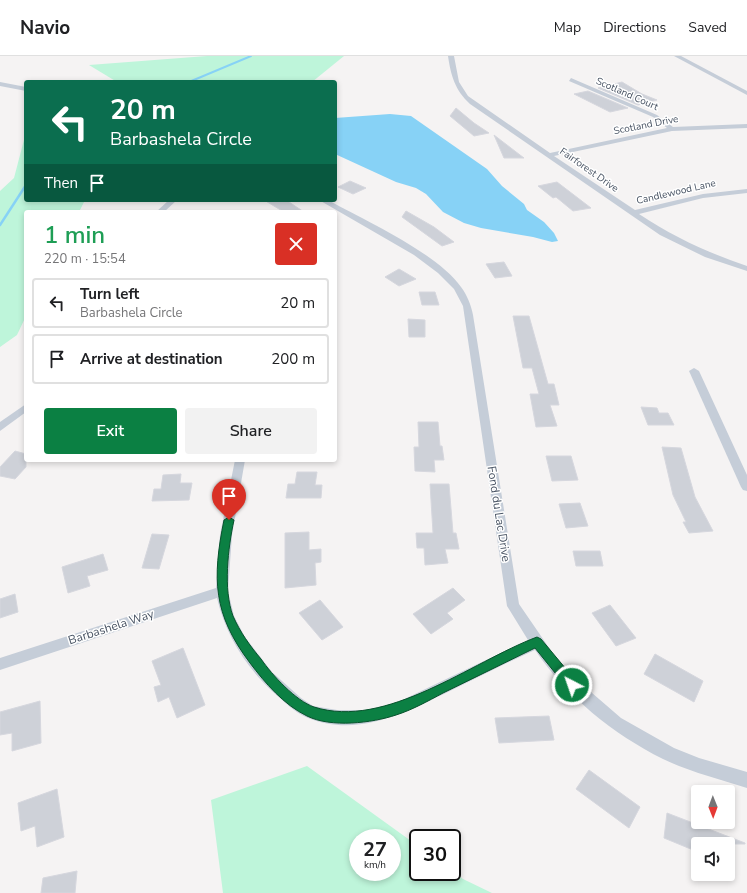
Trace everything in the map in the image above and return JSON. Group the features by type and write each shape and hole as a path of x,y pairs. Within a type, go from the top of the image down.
{"street":[{"name":"Fairforest Drive","path":"451,56 455,84 463,96 663,233 708,256 747,269"},
{"path":"677,56 747,93"},
{"name":"Scotland Court","path":"571,80 655,116 672,129"},
{"path":"0,84 24,89"},
{"name":"Scotland Drive","path":"551,155 672,129 747,126"},
{"name":"Candlewood Lane","path":"633,213 696,196 724,191 747,191"},
{"path":"162,210 171,202"},
{"name":"Fond du Lac Drive","path":"327,202 417,253 451,280 463,296 469,315 513,606 537,642 572,685 622,727 677,757 699,766 747,780"},
{"path":"694,371 747,487"},
{"path":"0,427 24,409"},
{"path":"240,462 226,535 222,591 228,616 240,641 267,677 296,703 311,712 338,717 365,717 396,710 537,642"},
{"name":"Barbashela Way","path":"0,664 222,591"}],"green space":[{"path":"207,56 344,56 314,80 114,80 89,65"},
{"path":"24,140 24,202 84,202 80,210 24,210 24,320 17,335 0,347 0,191 14,178"},
{"path":"307,766 394,829 349,829 349,881 401,881 401,834 409,840 409,881 461,881 461,878 492,893 223,893 211,800"}],"water":[{"path":"390,114 411,116 487,169 502,186 524,204 527,210 544,222 554,233 558,241 552,242 533,237 481,228 464,223 443,212 426,194 416,188 396,182 337,155 337,118"}],"building":[{"path":"622,82 642,94 657,100 638,105 598,88"},
{"path":"588,91 628,108 610,112 574,94"},
{"path":"456,108 489,133 474,136 450,116"},
{"path":"494,135 524,158 504,158"},
{"path":"350,181 366,188 353,194 338,187"},
{"path":"557,182 591,208 573,211 556,197 553,198 538,186"},
{"path":"267,202 289,202 301,210 281,210"},
{"path":"406,211 434,227 454,242 442,246 402,217"},
{"path":"504,262 512,276 495,278 486,264"},
{"path":"399,269 416,279 399,286 385,277"},
{"path":"419,292 435,292 439,305 422,305"},
{"path":"513,316 529,316 548,384 554,384 559,405 550,405 557,426 536,427 530,394 539,394 532,368 523,368"},
{"path":"408,319 425,320 425,337 409,337"},
{"path":"641,407 657,408 659,413 668,413 674,425 648,425"},
{"path":"418,422 438,422 440,446 442,446 444,460 434,460 435,472 415,471 414,447 419,447"},
{"path":"662,447 681,448 695,497 713,531 689,533 683,522 686,522 673,495"},
{"path":"15,451 24,453 24,462 26,462 26,467 15,479 0,476 0,467"},
{"path":"546,456 571,456 578,480 552,481"},
{"path":"297,472 317,472 315,485 322,485 321,498 286,498 288,484 295,484"},
{"path":"181,474 180,483 192,483 189,500 152,501 154,489 161,489 163,475"},
{"path":"430,484 449,484 453,533 456,533 459,549 445,549 448,563 425,565 424,548 417,548 416,533 433,533"},
{"path":"580,503 588,526 566,528 559,504"},
{"path":"309,532 309,550 321,549 321,562 315,563 316,585 285,588 285,533"},
{"path":"152,534 169,535 159,569 142,568"},
{"path":"573,551 600,551 603,566 576,566"},
{"path":"103,554 108,570 87,576 90,586 68,593 62,567"},
{"path":"453,588 465,600 447,613 453,619 431,634 413,614"},
{"path":"15,594 18,612 0,618 0,599"},
{"path":"320,600 343,627 322,640 299,613"},
{"path":"610,605 636,638 616,646 592,613"},
{"path":"183,648 205,705 177,718 169,697 158,702 154,687 161,685 152,661"},
{"path":"655,654 703,681 694,702 644,674"},
{"path":"40,701 41,743 12,751 12,733 0,735 0,712"},
{"path":"549,716 554,740 499,743 495,718"},
{"path":"589,770 640,807 629,828 576,789"},
{"path":"57,789 64,837 37,847 35,826 21,831 18,803"},
{"path":"667,813 691,822 691,829 709,829 729,837 691,837 691,849 664,838"},
{"path":"735,839 745,843 735,844"},
{"path":"77,871 75,893 41,893 43,878"}],"waterway":[{"path":"194,80 251,56"},
{"path":"0,225 24,188"}],"route":[{"path":"229,520 226,535 222,591 228,616 240,641 267,677 296,703 311,712 338,717 365,717 396,710 537,642 549,659 572,685"}]}
